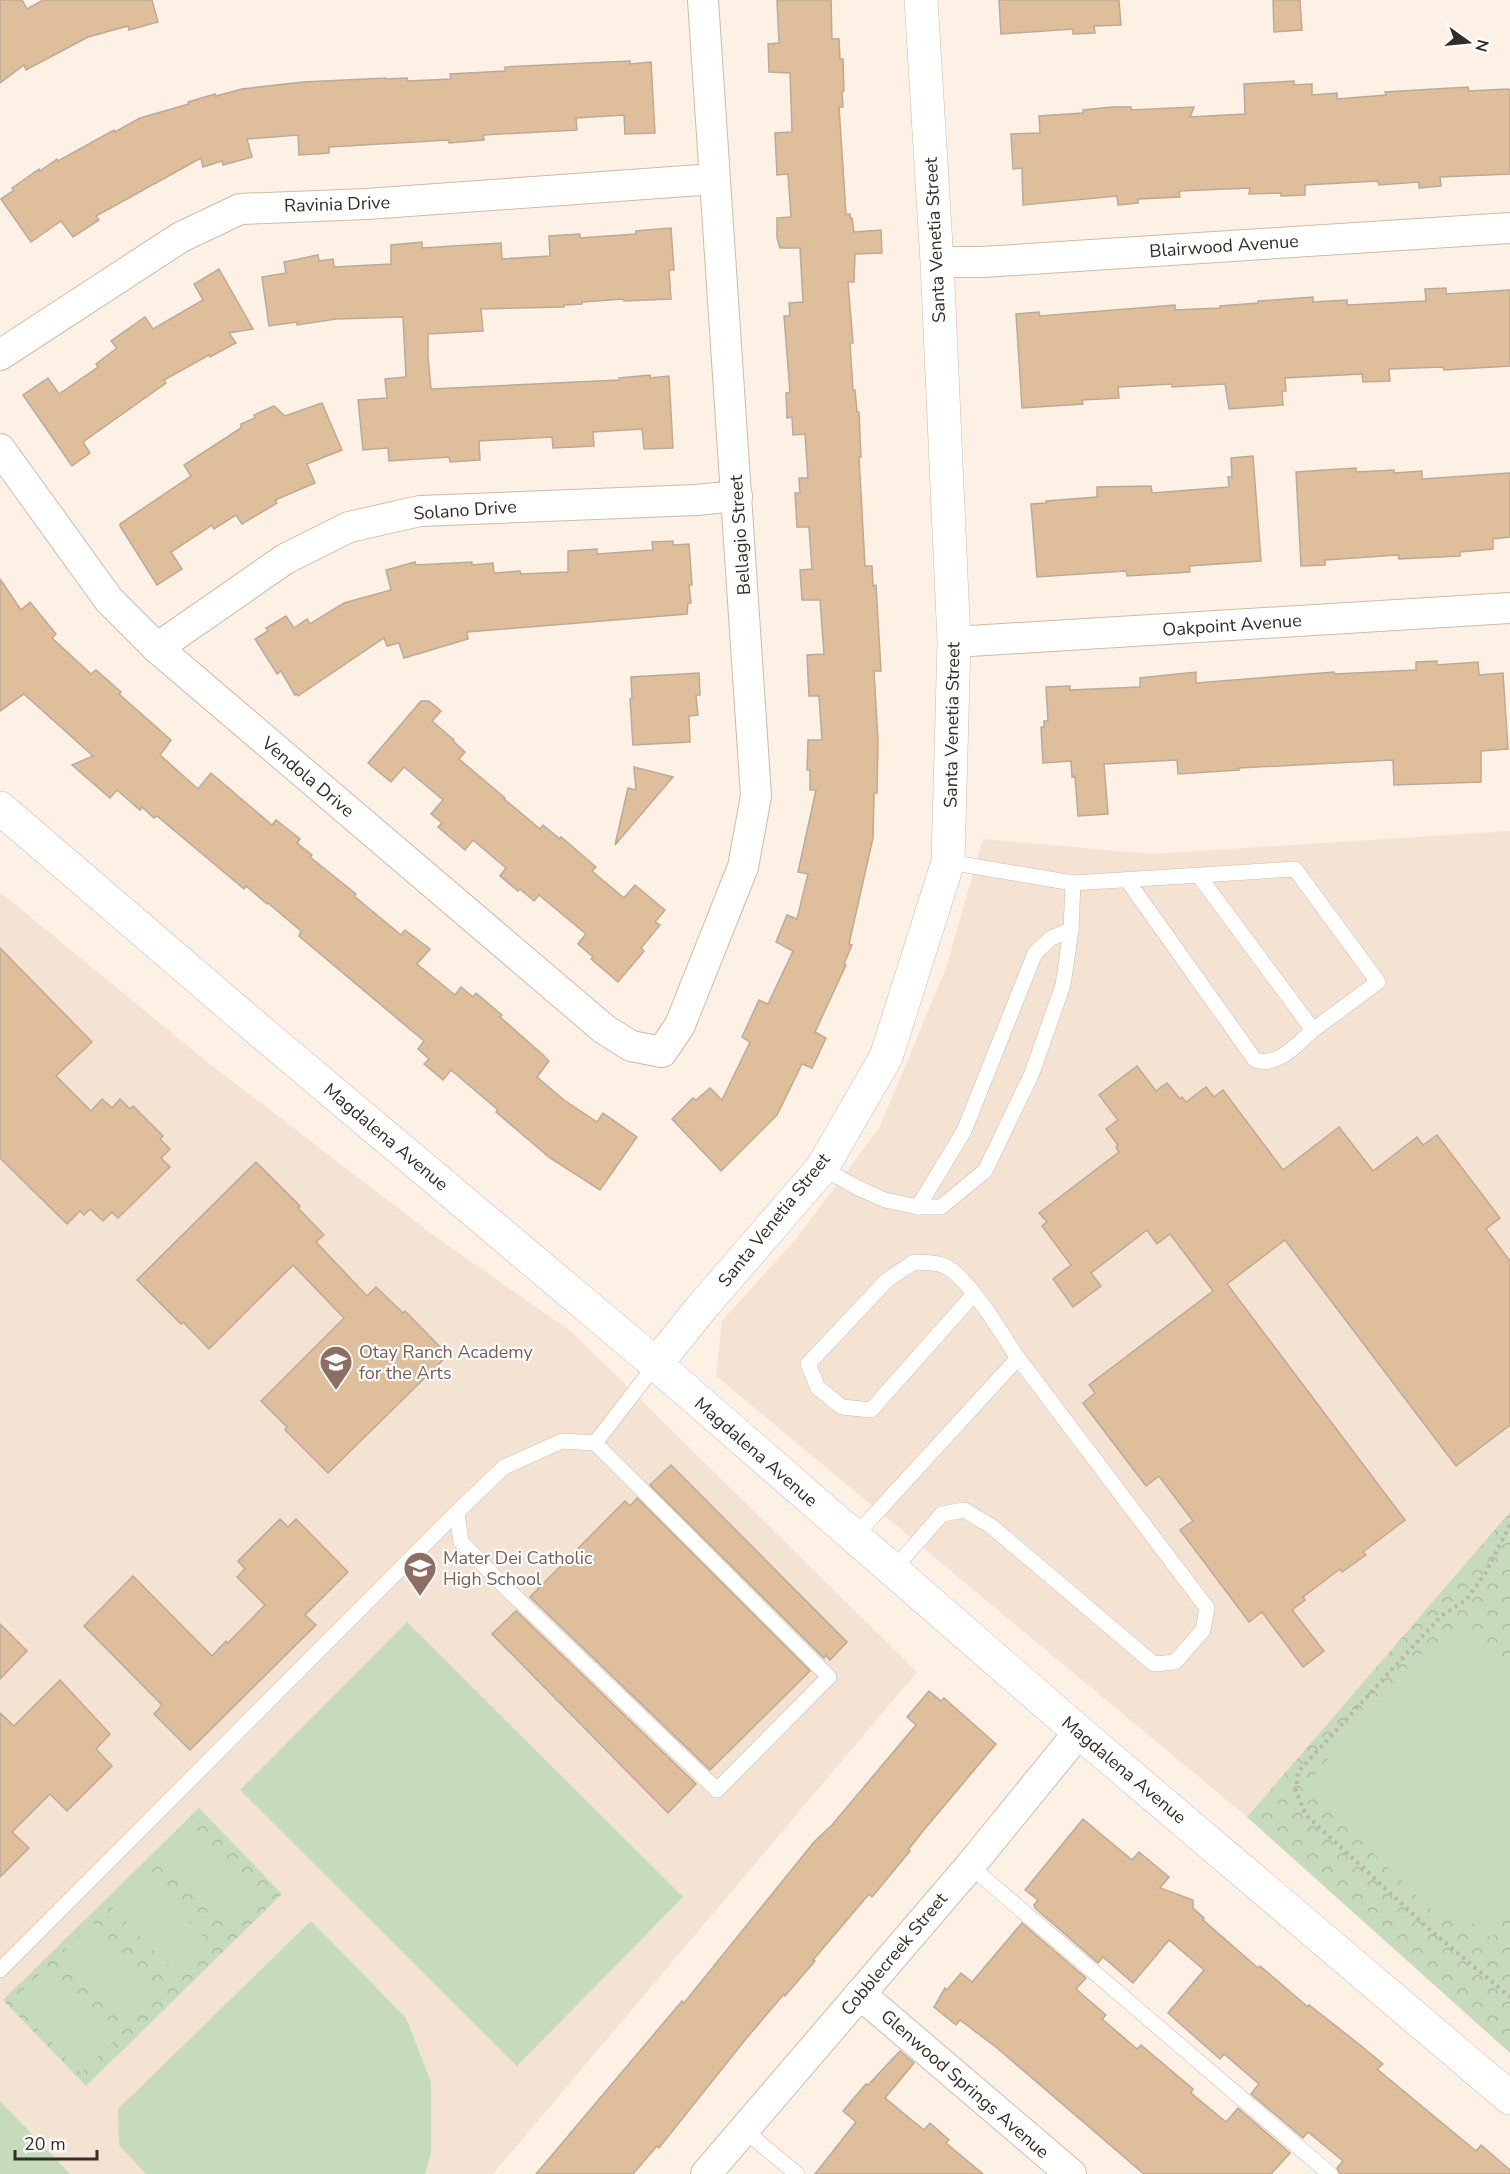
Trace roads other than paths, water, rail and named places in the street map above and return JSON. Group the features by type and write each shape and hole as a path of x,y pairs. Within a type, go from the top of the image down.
{"street":[{"name":"Bellagio Street","path":"662,1052 680,1025 743,867 756,796 703,0"},
{"name":"Santa Venetia Street","path":"656,1365 702,1307 822,1168 886,1057 948,862 954,642 937,262 921,0"},
{"name":"Ravinia Drive","path":"0,355 181,237 240,209 367,204 714,179"},
{"name":"Blairwood Avenue","path":"937,262 983,262 1510,228"},
{"name":"Vendola Drive","path":"0,448 109,600 157,648 604,1029 631,1046 662,1052"},
{"name":"Solano Drive","path":"157,648 285,559 349,527 420,511 737,496"},
{"name":"Oakpoint Avenue","path":"954,642 1510,608"},
{"name":"Magdalena Avenue","path":"0,808 656,1365 1079,1732 1510,2098"},
{"name":"Cobblecreek Street","path":"706,2174 970,1866 1079,1732"},
{"name":"Glenwood Springs Avenue","path":"860,1994 1071,2174"}],"lane":[{"path":"948,862 1073,883 1295,869 1378,982 1313,1030 1280,1058 1266,1062 1255,1060 1127,880"},
{"path":"1199,876 1313,1030"},
{"path":"822,1168 885,1200 918,1208 941,1207 985,1171 1032,1073 1063,985 1071,930 1073,883"},
{"path":"918,1208 964,1131 1035,953 1051,938 1071,930"},
{"path":"893,1570 942,1514 964,1510 991,1526 1154,1664 1175,1662 1203,1630 1207,1608 1018,1358 974,1294 964,1280 943,1265 914,1262 887,1280 808,1364 818,1388 842,1407 871,1410 974,1294"},
{"path":"854,1537 1018,1358"},
{"path":"595,1443 656,1365"},
{"path":"0,1970 457,1512 504,1467 562,1441 595,1443 829,1677 717,1790 461,1542 457,1512"},
{"path":"970,1866 1330,2174"},
{"path":"744,2130 797,2174"}],"place":[{"name":"Otay Ranch Academy for the Arts","path":"336,1391"},
{"name":"Mater Dei Catholic High School","path":"420,1597"}]}
